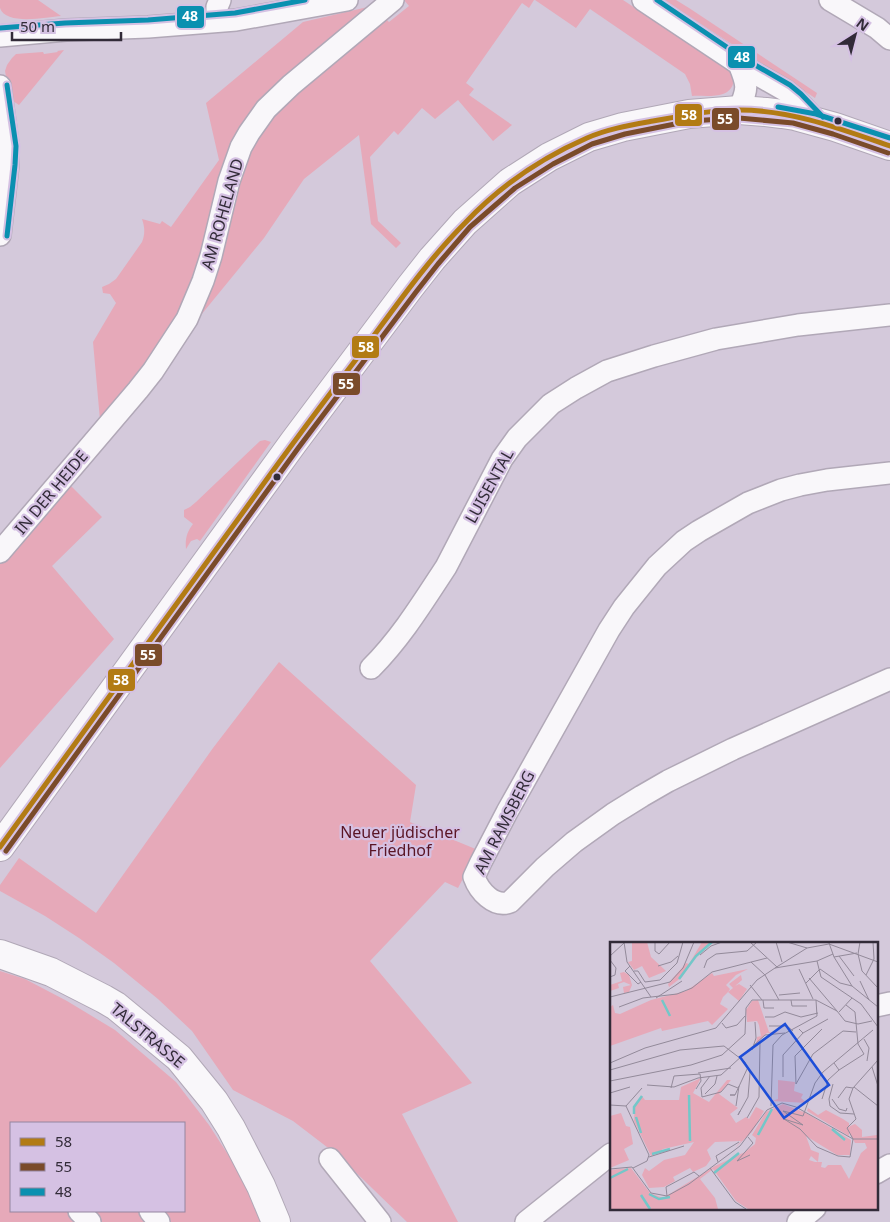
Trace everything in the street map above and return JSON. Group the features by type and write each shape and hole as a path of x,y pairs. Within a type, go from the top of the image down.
{"main road":[{"path":"0,847 385,320 469,217 506,184 549,156 589,137 623,127 689,114 739,110 795,116 890,146"},
{"name":"TALSTRASSE","path":"0,954 51,972 104,999 116,1006 179,1058 214,1101 231,1128 261,1186 276,1222"}],"street":[{"path":"217,21 217,7 220,0"},
{"path":"0,36 66,30 198,24 252,18 347,0"},
{"name":"AM ROHELAND","path":"102,432 153,371 187,320 211,256 229,181 241,147 249,134 266,109 393,0"},
{"path":"643,0 739,64 781,88 796,99 817,122"},
{"path":"830,0 877,28 890,39"},
{"path":"739,64 746,82 739,110"},
{"path":"764,78 769,92 766,112"},
{"path":"0,86 8,146 8,169 2,200 0,235"},
{"name":"LUISENTAL","path":"371,668 386,652 420,607 446,567 502,459 525,429 544,410 559,399 608,371 716,339 792,325 890,315"},
{"name":"IN DER HEIDE","path":"0,552 102,432"},
{"name":"AM RAMSBERG","path":"890,473 828,480 781,490 748,503 684,541 657,566 624,606 578,685 481,862 474,877 477,886 496,903 504,904 510,902 545,867 574,842 642,796 668,781 733,750 890,679"},
{"path":"526,1222 610,1155"},
{"path":"330,1159 380,1222"},
{"path":"878,1171 890,1165"},
{"path":"798,1222 813,1210"},
{"path":"80,1212 90,1222"},
{"path":"151,1212 159,1222"}],"green space":[{"path":"0,0 38,0 61,16 37,19 10,17 4,14 0,8"},
{"path":"404,0 534,0 529,8 522,3 466,83 474,89 469,95 512,125 493,141 458,100 435,119 422,108 398,135 394,131 370,157 378,221 401,243 396,248 371,224 359,135 304,179 264,238 192,326 252,135 382,15 389,22 409,6"},
{"path":"535,0 623,0 728,69 731,72 733,84 730,89 721,95 692,96 690,84 685,74 590,9 576,28"},
{"path":"664,0 676,0 689,8 817,93 815,98"},
{"path":"372,6 264,107 184,317 100,420 93,342 116,303 110,294 103,293 102,287 116,279 142,242 144,225 142,219 160,224 162,221 171,227 219,160 206,103 303,22"},
{"path":"64,50 19,105 10,99 5,71 7,65 16,54 43,52 44,54"},
{"path":"260,441 271,442 200,541 197,539 191,541 186,549 187,535 193,524 184,517 184,510 196,502"},
{"path":"65,480 102,517 52,566 114,639 0,768 0,556"},
{"name":"Neuer jüdischer Friedhof","path":"279,662 416,785 410,822 478,850 458,888 445,882 370,961 472,1083 402,1114 458,1222 407,1222 340,1157 293,1121 233,1090 192,1031 158,999 114,963 45,916 0,891 0,885 19,858 96,913 213,748"},
{"path":"0,971 25,979 67,1001 115,1030 176,1082 209,1125 243,1178 265,1222 0,1222"}],"transit line":[{"name":"48","path":"0,28 235,13 305,0"},
{"name":"48","path":"657,0 743,58 790,85 823,117"},
{"name":"48","path":"7,85 16,146 7,236"},
{"name":"48","path":"778,107 816,114 890,138"},
{"name":"58","path":"0,847 277,465 412,284 451,238 492,197 537,164 595,135 636,124 685,115 739,110 778,113 835,127 890,146"},
{"name":"55","path":"6,851 299,447 416,292 470,227 515,188 553,164 592,144 625,134 690,121 739,118 793,123 833,134 888,153"}]}
